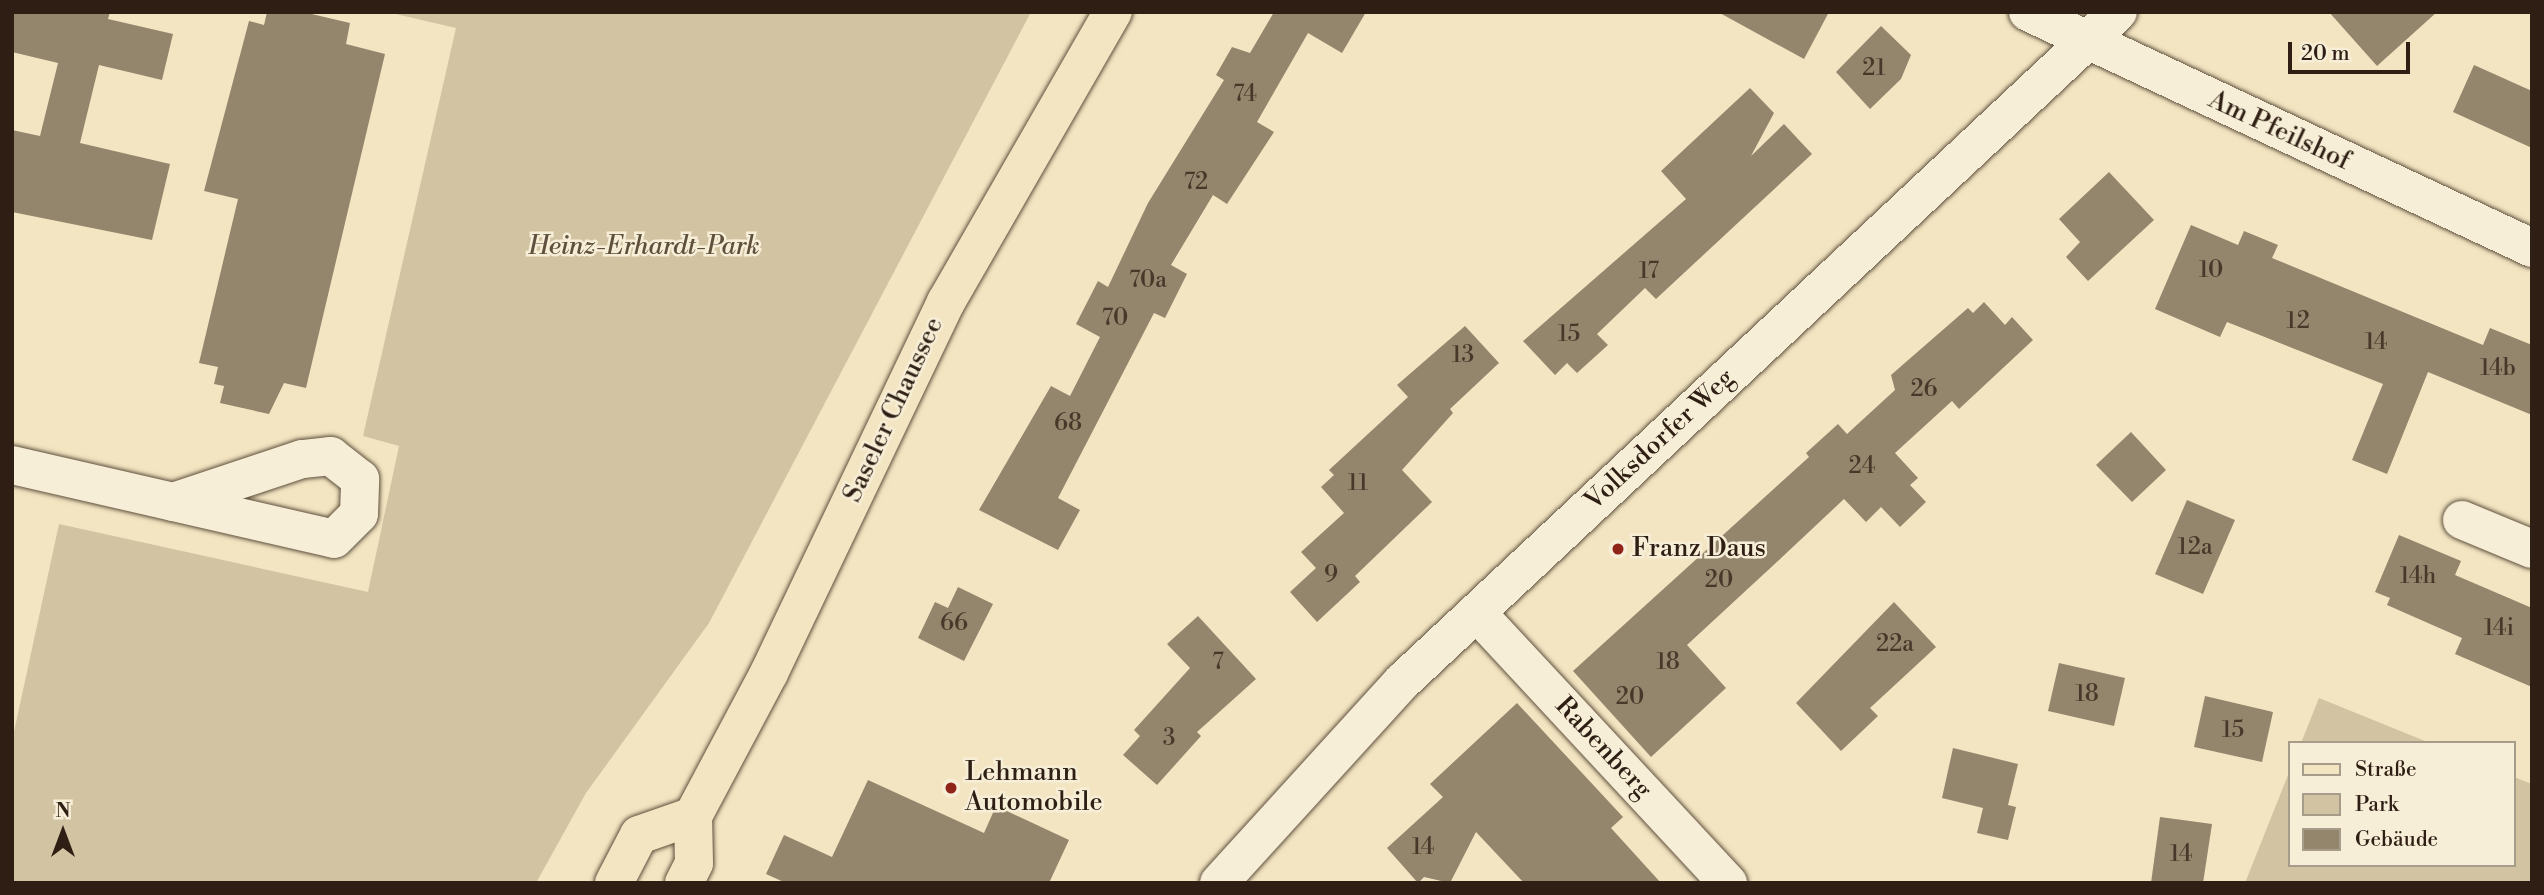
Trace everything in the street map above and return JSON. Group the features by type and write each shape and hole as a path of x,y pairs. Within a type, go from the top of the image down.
{"main road":[{"name":"Saseler Chaussee","path":"684,883 694,863 693,816 769,673 946,302 1113,12"},
{"path":"614,883 639,835 693,816"}],"street":[{"name":"Am Pfeilshof","path":"2028,12 2532,248"},
{"name":"Volksdorfer Weg","path":"1219,883 1330,757 1477,612 2118,12"},
{"path":"12,465 173,502"},
{"path":"2462,520 2532,549"},
{"name":"Rabenberg","path":"1477,612 1728,883"}],"green space":[{"name":"Heinz-Erhardt-Park","path":"387,12 1031,12 709,623 586,793 536,883 12,883 12,741 59,524 368,592 399,446 363,436 456,28"},
{"path":"2319,698 2425,741 2302,741"},
{"path":"2288,775 2288,867 2516,867 2516,778 2532,784 2532,883 2245,883"}],"building":[{"path":"12,12 110,12 108,19 173,34 162,80 99,65 80,143 170,164 152,240 12,212 12,130 40,136 58,63 12,52"},
{"path":"267,12 303,12 350,23 346,44 385,54 306,388 284,383 269,414 220,403 224,386 214,384 218,367 199,363 238,199 204,191 249,21 264,25"},
{"path":"1274,12 1366,12 1342,53 1308,33 1257,122 1274,132 1227,204 1213,195 1171,265 1187,274 1165,318 1154,313 1058,498 1080,510 1058,550 979,510 1051,386 1070,396 1100,337 1076,324 1098,281 1108,287 1148,203 1224,80 1216,75 1232,47 1250,53"},
{"path":"1718,12 1829,12 1804,59"},
{"path":"2329,12 2437,12 2377,66"},
{"path":"1881,26 1911,55 1901,79 1870,109 1836,72"},
{"path":"2474,65 2532,91 2532,148 2453,112"},
{"path":"1750,88 1774,113 1751,156 1784,124 1812,154 1656,299 1645,288 1597,334 1608,345 1577,373 1567,363 1555,375 1523,341 1686,199 1661,171"},
{"path":"2109,172 2154,220 2088,281 2066,257 2080,242 2059,219"},
{"path":"2191,225 2238,245 2244,231 2278,245 2272,258 2483,345 2490,328 2532,345 2532,415 2428,372 2387,474 2352,460 2383,384 2227,322 2220,337 2155,309"},
{"path":"1984,302 2005,325 2012,317 2033,340 1959,409 1952,401 1895,453 1918,478 1910,485 1926,502 1900,527 1881,507 1866,522 1844,499 1687,645 1726,688 1651,757 1573,671 1809,457 1806,453 1838,424 1847,434 1895,390 1891,375 1968,308 1973,313"},
{"path":"1465,326 1499,363 1450,409 1453,413 1402,470 1432,502 1355,576 1360,582 1317,622 1290,592 1316,568 1301,552 1344,513 1321,487 1334,475 1329,470 1408,397 1397,385"},
{"path":"2131,432 2166,470 2132,502 2096,465"},
{"path":"2187,500 2235,520 2203,594 2155,574"},
{"path":"2399,535 2461,561 2455,575 2532,608 2532,687 2455,654 2462,638 2387,605 2390,598 2375,592"},
{"path":"958,587 993,604 964,661 918,638 935,602 948,608"},
{"path":"1894,602 1936,647 1870,708 1878,716 1841,751 1796,703"},
{"path":"1198,616 1256,679 1197,732 1201,736 1157,785 1123,755 1140,736 1134,730 1190,668 1167,644"},
{"path":"2059,663 2125,678 2114,726 2048,711"},
{"path":"2205,696 2273,712 2262,762 2194,747"},
{"path":"1517,703 1623,817 1611,828 1661,883 1524,883 1476,832 1450,883 1424,877 1418,883 1387,848 1443,797 1430,784"},
{"path":"1953,748 2018,764 2008,805 2016,807 2008,840 1977,833 1983,808 1942,798"},
{"path":"868,780 984,833 996,806 1069,840 1049,883 786,883 766,874 784,835 832,857"},
{"path":"2160,817 2212,824 2203,883 2151,883"}],"place":[{"name":"Franz Daus","path":"1618,549"},
{"name":"Lehmann Automobile","path":"951,788"}]}
